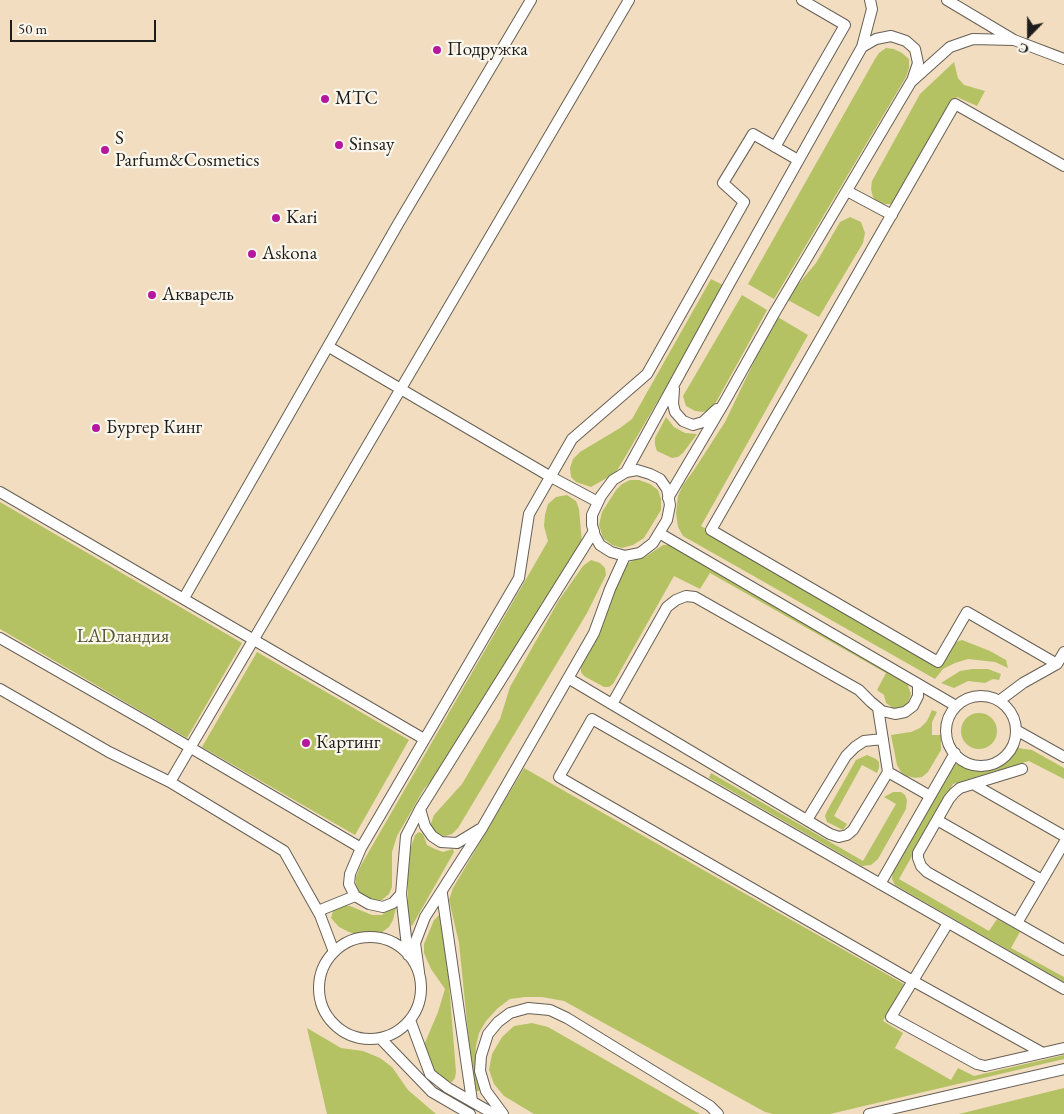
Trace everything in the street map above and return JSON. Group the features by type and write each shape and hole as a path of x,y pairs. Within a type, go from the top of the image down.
{"lane":[{"path":"184,598 417,192 531,0"},
{"path":"170,782 629,0"},
{"path":"775,147 845,25 802,0"},
{"path":"626,472 862,47 872,9 870,0"},
{"path":"947,0 1014,40 1064,59"},
{"path":"668,498 724,403 774,312 911,82 918,63 915,49 906,41 891,36 876,39 862,47"},
{"path":"911,82 950,47 973,39 1014,40"},
{"path":"1057,664 968,612 938,662 711,530 955,104 1064,166"},
{"path":"401,894 393,902 383,907 370,904 355,896 350,884 350,874 361,848 519,578 529,514 572,439 647,374 744,202 723,183 753,134 798,160"},
{"path":"847,191 892,215"},
{"path":"329,347 551,477 598,502"},
{"path":"675,385 673,404 675,412 683,421 693,425 703,422 724,403"},
{"path":"637,470 650,474 660,480 667,489 668,498 670,505 667,520 653,543 640,552 625,556 611,552 600,545 594,531 592,515 598,502 613,480 626,472 637,470"},
{"path":"0,492 424,739"},
{"path":"408,955 401,894 406,836 420,809 594,531"},
{"path":"659,533 956,706"},
{"path":"419,972 412,959 402,948 390,941 376,937 362,937 347,942 334,952 325,965 320,980 320,996 325,1012 335,1025 348,1034 364,1038 380,1038 396,1032 410,1020 418,1006 421,989 419,972 415,943 426,917 482,828 594,633 610,589 625,556"},
{"path":"612,704 667,607 676,600 686,596 695,597 859,690 882,711 895,714 905,712 913,706 918,696 918,684"},
{"path":"0,638 361,848"},
{"path":"999,701 1023,683 1057,664 1064,652"},
{"path":"568,678 830,834 839,837 847,835 853,830 888,772 878,708"},
{"path":"0,689 109,752 170,782 284,851 318,910 334,952"},
{"path":"976,696 988,697 999,701 1008,709 1016,730 1009,752 1001,760 991,764 979,766 968,764 950,749 946,738 949,716 956,706 976,696"},
{"path":"1043,1053 913,981 559,777 592,719 1064,989"},
{"path":"1016,730 1064,757"},
{"path":"807,820 850,751 864,742 883,739"},
{"path":"880,884 954,754"},
{"path":"1022,770 960,788 954,793 918,852 918,858 921,866 928,872 1064,950"},
{"path":"888,772 930,796"},
{"path":"973,784 1064,836"},
{"path":"420,809 425,826 432,836 441,842 457,843 482,828"},
{"path":"937,820 1042,880"},
{"path":"1017,923 1064,843"},
{"path":"442,894 472,1101"},
{"path":"318,910 355,896"},
{"path":"948,923 891,1017 970,1061 985,1066 1064,1048"},
{"path":"503,1114 486,1091 480,1071 480,1056 488,1034 498,1022 510,1013 528,1008 550,1010 568,1018 710,1106 718,1114"},
{"path":"410,1020 430,1074 448,1088 494,1114"},
{"path":"380,1038 432,1092 470,1114"},
{"path":"869,1114 1064,1069"}],"green space":[{"path":"886,48 894,49 909,59 906,77 774,299 748,284 875,59"},
{"path":"954,62 958,78 964,85 985,91 977,106 957,97 898,200 894,204 877,202 873,197 871,189 872,181 920,94"},
{"path":"850,217 861,222 865,233 863,243 819,317 786,299 816,263 840,222"},
{"path":"711,279 725,286 618,469 612,475 591,487 576,482 571,477 570,468 573,459 580,452 632,419"},
{"path":"742,295 767,310 715,404 710,410 703,412 695,411 686,406 683,396"},
{"path":"776,316 808,335 701,526 939,665 953,643 962,640 990,651 1006,660 1008,668 995,662 968,659 943,669 935,679 683,536 678,527 676,513 678,496 683,485 725,422"},
{"path":"666,417 674,427 685,433 697,434 678,457 672,458 657,451 655,445 655,438"},
{"path":"630,480 639,480 650,484 658,490 661,499 661,510 644,538 633,545 622,548 612,545 603,538 599,525 602,512 616,490"},
{"path":"567,495 576,501 579,509 582,542 441,769 424,789 397,836 392,852 392,887 389,894 382,900 374,901 366,898 360,893 356,884 356,877 360,867 548,541 544,526 548,504 556,497"},
{"name":"LADландия","path":"0,502 242,643 187,738 0,629"},
{"path":"663,545 676,548 907,683 911,694 907,705 903,708 893,708 886,703 884,695 877,690 886,673 710,573 700,589 674,576 613,684 609,687 604,687 584,676 581,672 581,667 600,633 616,581 625,565 645,557"},
{"path":"591,560 600,563 605,568 606,575 587,613 458,828 452,834 438,835 432,830 431,823 434,815 462,784 500,719 510,687 559,600 583,566"},
{"name":"Картинг","path":"257,652 409,740 355,835 202,747"},
{"path":"988,669 1001,674 999,680 993,679 985,683 968,681 954,688 941,683 960,671"},
{"path":"932,710 937,712 932,722 932,735 941,735 941,750 928,772 922,777 907,776 901,772 897,765 891,735 911,732 920,728 927,721"},
{"path":"979,713 986,714 992,718 996,724 996,738 992,744 986,748 979,749 972,748 966,744 962,738 961,731 962,724 966,718 972,714"},
{"path":"1018,748 1032,750 1064,768 1064,779 1029,761 953,784 899,879 989,931 997,919 1020,932 1011,948 1064,977 1064,982 895,885 892,879 893,867 952,766 955,764 973,769 993,766"},
{"path":"867,755 879,762 879,768 877,773 862,765 834,816 847,824 843,830 827,822 825,816 856,760"},
{"path":"524,768 904,984 883,1021 903,1033 895,1048 951,1080 958,1068 974,1076 1064,1055 1064,1059 830,1114 773,1114 765,1112 564,1001 542,997 525,997 510,999 498,1008 486,1021 479,1033 475,1064 480,1088 479,1091 474,1091 459,943 449,900 453,888"},
{"path":"711,773 863,861 896,804 884,797 893,792 901,792 907,800 906,809 878,859 871,865 862,866 709,778"},
{"path":"419,832 423,834 427,845 443,852 453,849 454,852 412,926 409,923 408,917 408,863 415,835"},
{"path":"340,905 350,906 372,915 382,915 389,908 396,908 389,927 381,933 359,935 339,927 331,918 333,911"},
{"path":"439,915 442,916 444,921 456,1072 452,1082 445,1081 438,1076 432,1068 424,1045 438,1012 445,989 431,969 424,953 424,944 434,920"},
{"path":"532,1023 548,1027 700,1114 534,1114 504,1096 494,1084 489,1070 492,1054 502,1037 514,1026"},
{"path":"307,1028 341,1048 363,1051 380,1058 392,1067 408,1090 436,1114 327,1114"},
{"path":"1064,1088 1064,1114 959,1114"}],"place":[{"name":"Подружка","path":"437,50"},
{"name":"МТС","path":"325,99"},
{"name":"Sinsay","path":"339,145"},
{"name":"S Parfum&Cosmetics","path":"105,150"},
{"name":"Kari","path":"276,218"},
{"name":"Askona","path":"252,254"},
{"name":"Акварель","path":"152,295"},
{"name":"Бургер Кинг","path":"96,428"},
{"name":"Картинг","path":"306,743"}]}
